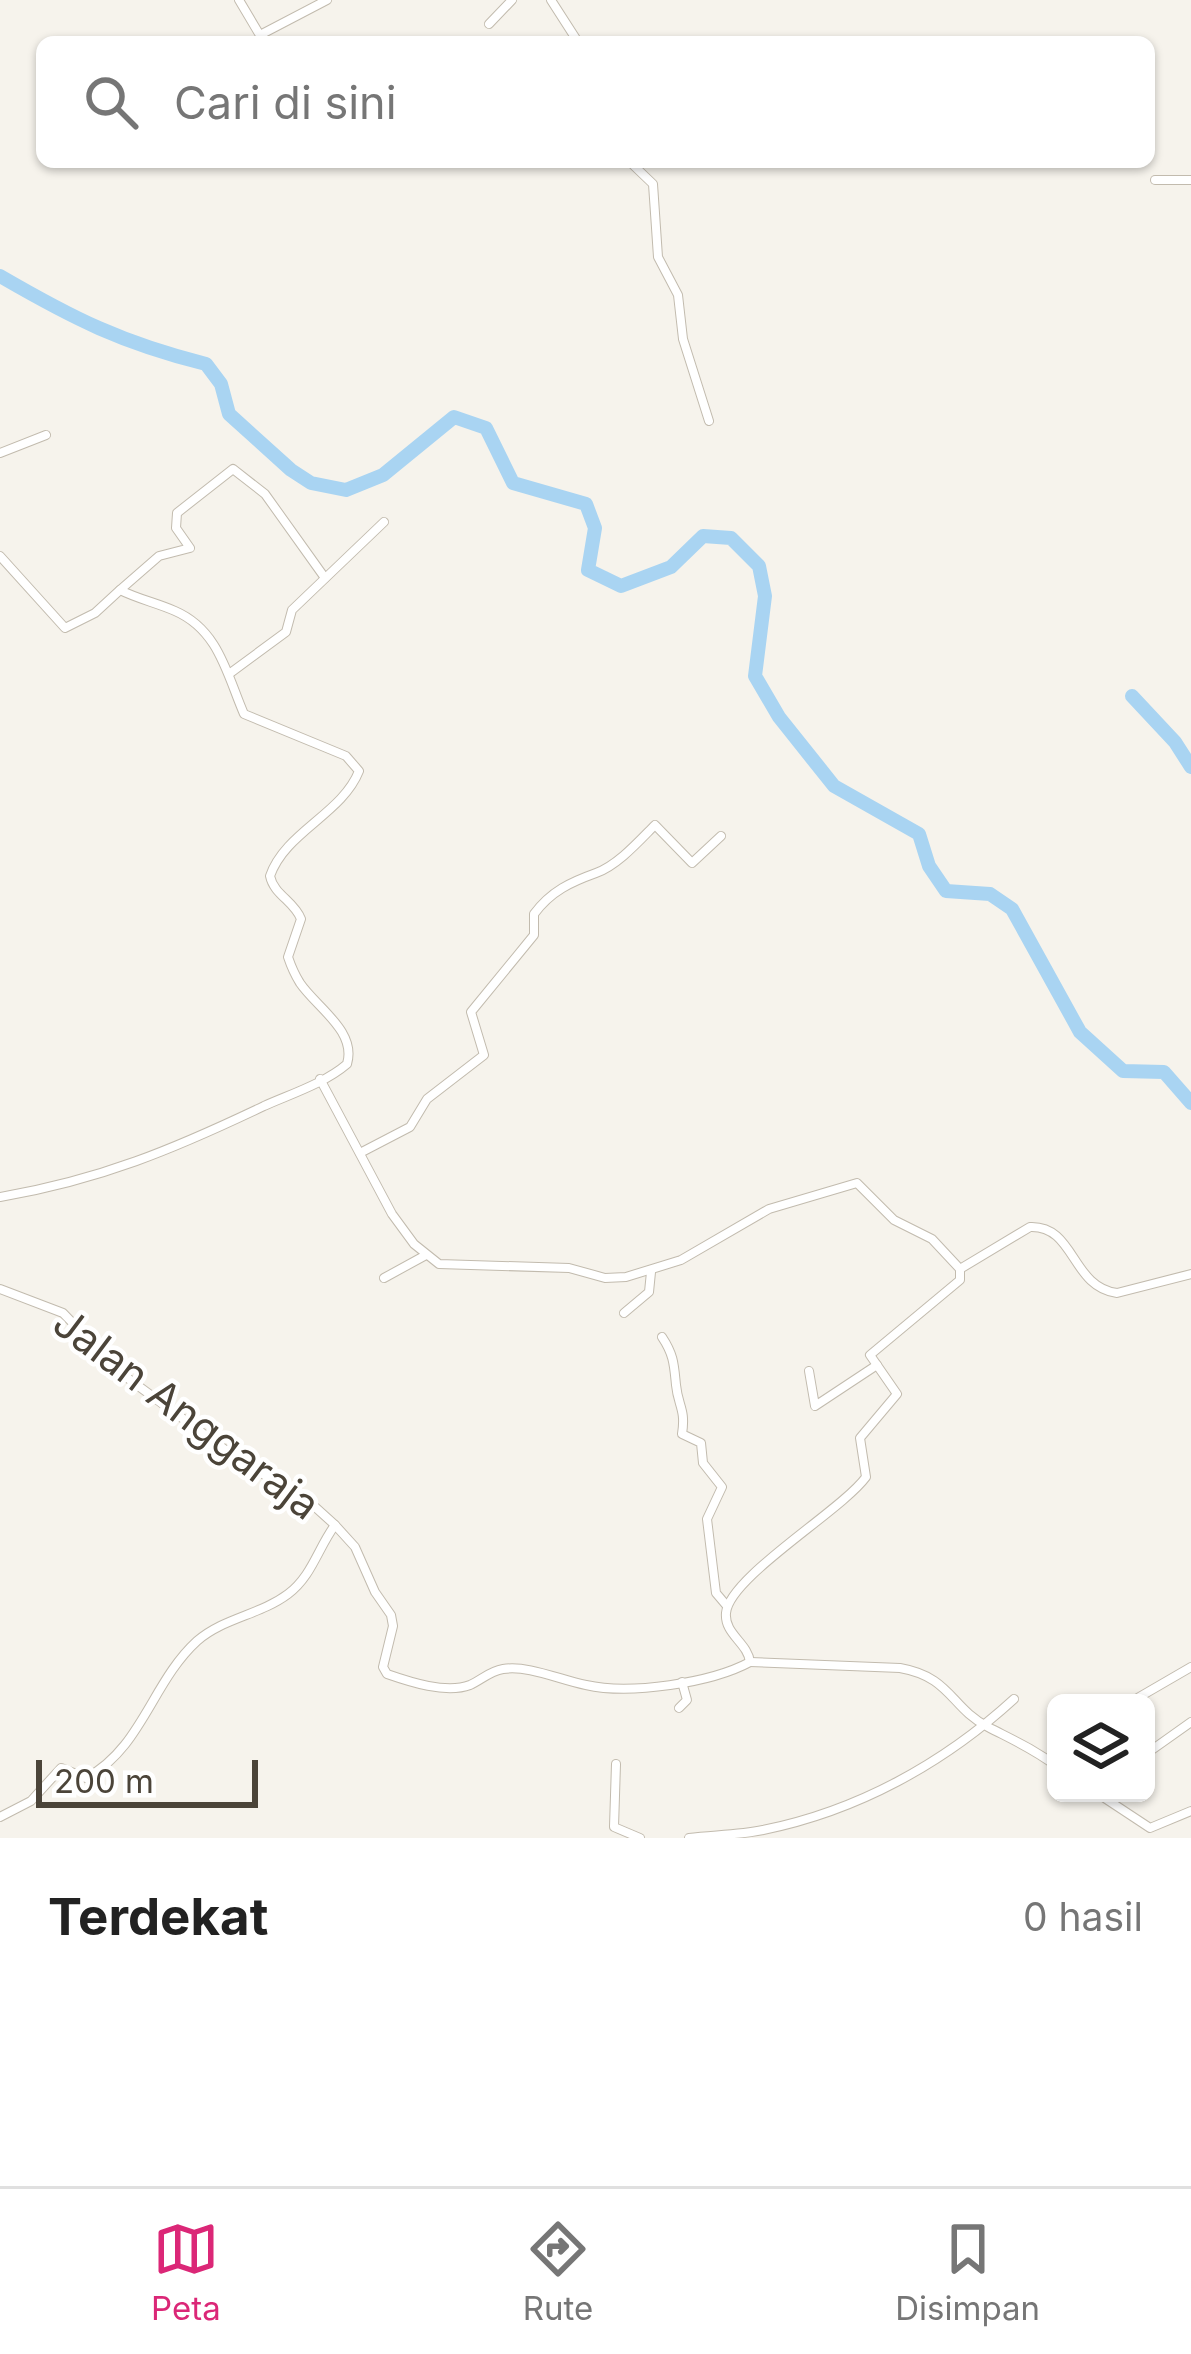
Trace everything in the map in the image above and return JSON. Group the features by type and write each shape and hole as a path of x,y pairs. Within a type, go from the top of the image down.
{"street":[{"path":"238,0 260,36"},
{"path":"267,36 327,0"},
{"path":"489,24 512,0"},
{"path":"551,0 574,36"},
{"path":"636,168 653,184 658,257 678,295 683,339 709,421"},
{"path":"1155,180 1191,183"},
{"path":"0,453 46,435"},
{"path":"0,556 65,628 95,613 159,556 190,548 176,528 176,515 233,469 269,498 325,578"},
{"path":"229,674 286,632 289,614 384,522"},
{"path":"0,1197 67,1186 192,1140 342,1069 350,1053 336,1022 297,980 288,957 301,919 270,876 292,844 348,792 359,771 352,760 329,748 244,714 216,647 197,624 120,590"},
{"path":"360,1153 410,1127 429,1098 484,1054 471,1012 534,935 534,914 552,894 581,875 599,872 656,825 692,863 722,836"},
{"path":"320,1079 392,1214 426,1255 440,1264 569,1268 605,1278 651,1272 707,1247 770,1209 827,1195 852,1183 864,1186 894,1220 932,1239 960,1269 960,1280 874,1348 870,1359 897,1394 860,1438 866,1477 750,1578 727,1606 726,1622 751,1662"},
{"path":"960,1269 1039,1226 1053,1231 1090,1283 1105,1291 1117,1293 1191,1274"},
{"path":"384,1278 426,1255"},
{"path":"624,1312 649,1292 651,1272"},
{"name":"Jalan Anggaraja","path":"0,1288 63,1312 122,1374 335,1525 355,1547 375,1592 392,1615 383,1666 387,1675 458,1688 504,1669 522,1670 593,1687 682,1682 751,1662 912,1670 934,1678 985,1726 1045,1757"},
{"path":"662,1337 675,1360 676,1388 685,1414 682,1434 701,1443 703,1463 722,1486 707,1519 716,1593 727,1606"},
{"path":"809,1371 814,1406 877,1366"},
{"path":"0,1817 31,1801 61,1768 86,1778 107,1764 136,1735 161,1686 197,1642 289,1593 312,1569 335,1525"},
{"path":"1144,1694 1191,1667"},
{"path":"679,1708 686,1700 682,1682"},
{"path":"689,1838 759,1832 845,1808 913,1777 985,1726 1014,1699"},
{"path":"1155,1748 1191,1722"},
{"path":"616,1764 614,1827 640,1838"},
{"path":"1110,1802 1150,1828 1191,1811"}],"waterway":[{"path":"0,276 99,328 206,364 221,384 229,414 311,483 346,490 383,475 454,417 486,428 513,483 586,504 595,528 588,570 621,586 671,567 703,536 731,538 759,566 765,596 755,676 779,717 834,786 919,834 929,866 946,891 990,894 1012,909 1080,1032 1123,1071 1164,1072 1191,1103"},
{"path":"1132,696 1175,742 1191,767"}]}
